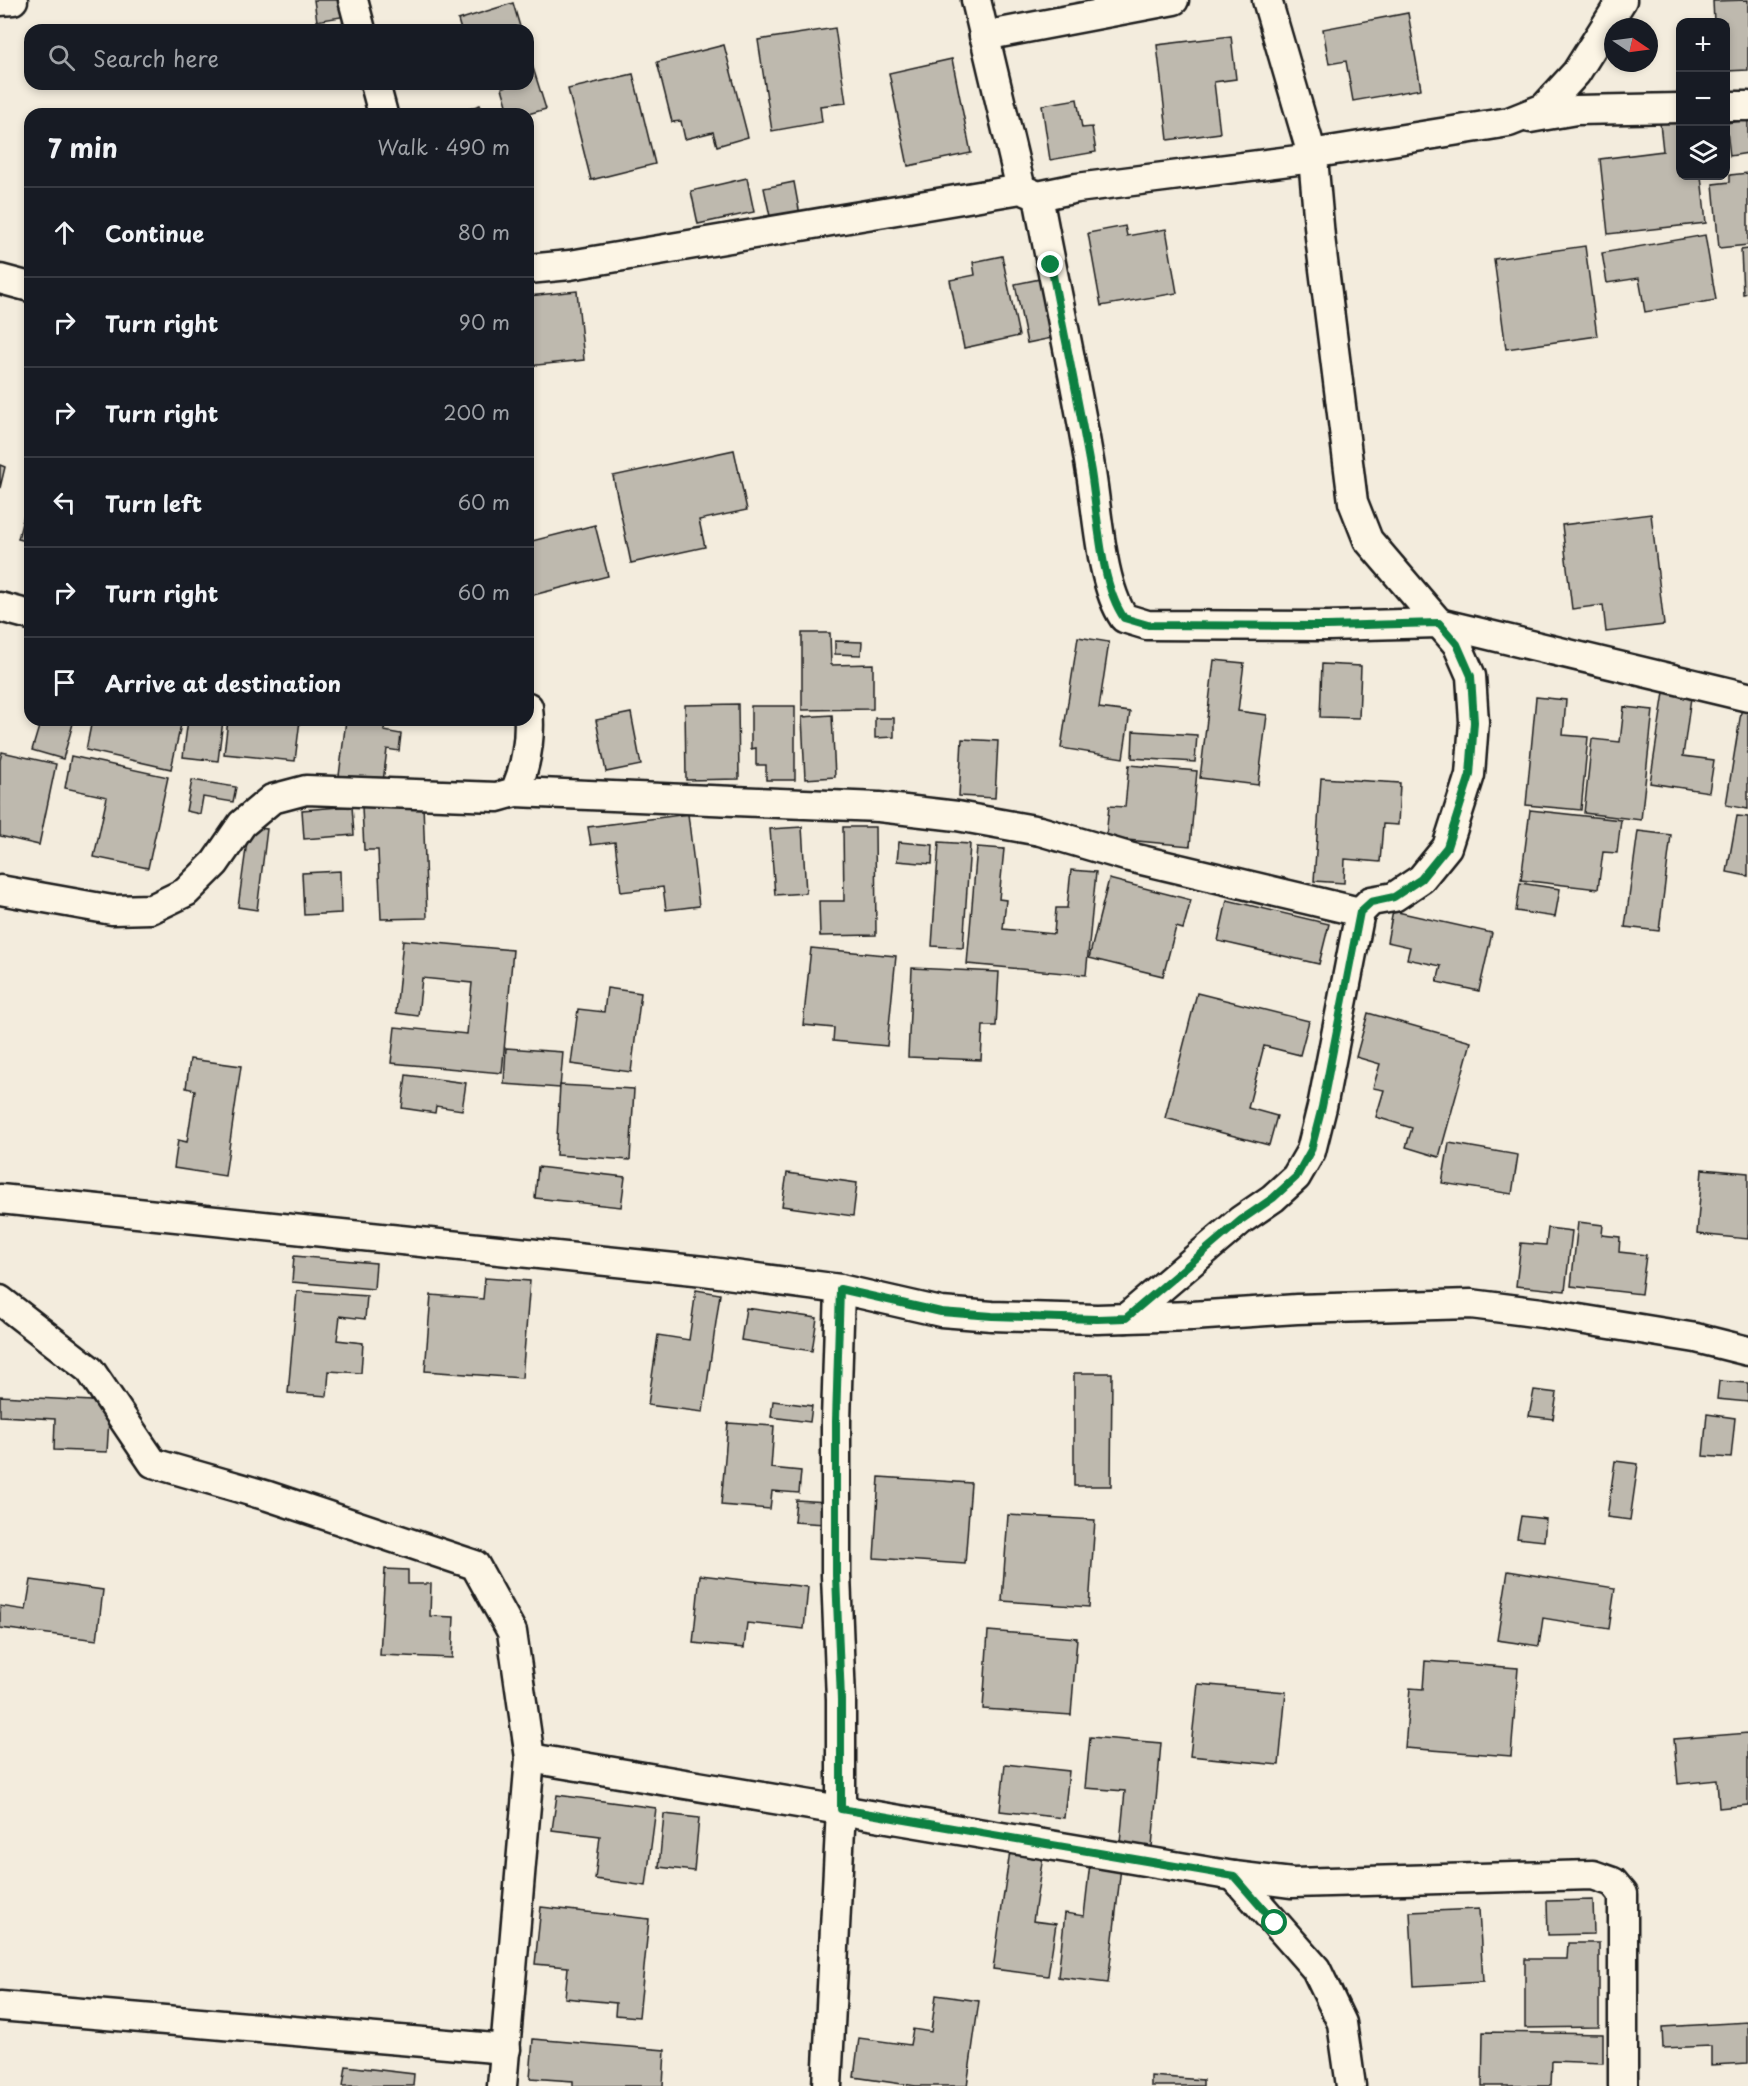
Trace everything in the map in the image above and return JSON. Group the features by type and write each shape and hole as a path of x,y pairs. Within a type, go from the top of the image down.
{"street":[{"path":"0,2 13,0"},
{"path":"353,0 359,24"},
{"path":"976,0 984,36 1029,192 1091,471 1105,563 1113,598 1124,618 1148,625 1327,626 1439,623 1748,697"},
{"path":"984,36 1174,0"},
{"path":"1126,1318 1241,1220 1273,1198 1296,1177 1311,1150 1322,1107 1360,912 1371,902 1394,897 1421,879 1447,847 1470,775 1474,722 1471,676 1457,644 1368,540 1353,502 1320,237 1313,158 1267,0"},
{"path":"1509,122 1544,108 1576,73 1622,0"},
{"path":"377,90 381,108"},
{"path":"1730,106 1748,106"},
{"path":"534,268 570,265 1029,192 1313,158 1323,152 1576,110 1676,108"},
{"path":"0,279 24,285"},
{"path":"0,607 24,613"},
{"path":"515,792 523,774 529,726"},
{"path":"0,890 112,910 151,909 186,891 215,864 242,824 272,799 306,790 497,797 515,792 879,807 957,816 1040,831 1129,857 1360,912"},
{"path":"0,1199 704,1271 840,1289 941,1312 1097,1319 1298,1309 1471,1304 1696,1338 1748,1351"},
{"path":"827,2086 841,1809 841,1700 836,1575 836,1421 840,1289"},
{"path":"0,1300 90,1370 153,1463 268,1496 475,1565 512,1632 530,1758 502,2086"},
{"path":"530,1758 1234,1876 1292,1883 1593,1875 1613,1882 1623,1894 1623,2086"},
{"path":"1234,1876 1316,1969 1342,2023 1351,2086"},
{"path":"0,2007 506,2049"}],"building":[{"path":"314,0 345,0 347,16 317,21"},
{"path":"1748,0 1748,70 1730,71 1730,18 1714,18 1713,1"},
{"path":"513,3 519,24 459,24 458,20"},
{"path":"1408,13 1421,89 1353,101 1346,61 1329,64 1323,29"},
{"path":"835,28 846,103 820,106 822,122 772,131 758,40"},
{"path":"1231,36 1236,79 1214,82 1220,133 1168,140 1157,45"},
{"path":"724,45 748,137 717,146 713,132 685,139 681,121 672,122 657,62"},
{"path":"952,59 971,153 908,166 889,73"},
{"path":"534,71 546,109 534,112 534,108 499,108 507,105 503,90 534,90"},
{"path":"633,74 655,164 591,180 568,89"},
{"path":"1077,99 1082,128 1092,127 1096,152 1050,160 1042,105"},
{"path":"1676,112 1676,180 1701,180 1706,223 1608,234 1600,159 1663,151 1659,114"},
{"path":"1748,120 1748,153 1730,156 1730,122"},
{"path":"1748,173 1748,245 1719,248 1713,184 1730,182 1730,175"},
{"path":"747,178 754,212 698,224 691,191"},
{"path":"794,182 800,215 771,221 764,188"},
{"path":"1125,226 1127,236 1166,229 1177,293 1101,306 1088,233"},
{"path":"1705,235 1716,300 1645,312 1639,278 1607,283 1602,253"},
{"path":"1585,246 1597,336 1506,349 1494,259"},
{"path":"1748,249 1748,293 1743,294 1741,250"},
{"path":"1002,256 1019,336 964,348 950,280 975,275 973,262"},
{"path":"1040,279 1052,338 1027,343 1015,284"},
{"path":"577,291 584,360 534,365 534,295"},
{"path":"734,450 747,510 699,520 705,547 631,563 613,476"},
{"path":"0,465 5,467 0,488"},
{"path":"1651,514 1664,625 1606,632 1603,605 1572,609 1562,525"},
{"path":"24,515 24,540 18,539"},
{"path":"595,525 608,576 534,595 534,540"},
{"path":"802,633 830,633 831,665 873,664 873,709 802,710"},
{"path":"1078,637 1109,642 1099,708 1130,712 1123,758 1061,748"},
{"path":"835,641 862,642 861,655 835,654"},
{"path":"1214,660 1244,663 1238,711 1267,715 1258,785 1200,778"},
{"path":"1322,664 1361,666 1359,718 1320,717"},
{"path":"1665,686 1692,690 1683,756 1714,760 1709,792 1650,783"},
{"path":"1536,697 1566,700 1563,735 1588,737 1581,810 1526,805"},
{"path":"738,704 739,779 686,780 685,705"},
{"path":"751,706 795,706 795,780 766,780 766,765 756,765 756,748 751,749"},
{"path":"1742,706 1748,707 1748,809 1726,805"},
{"path":"1624,707 1653,710 1641,820 1584,813 1592,739 1620,742"},
{"path":"631,713 641,765 606,772 596,720"},
{"path":"832,715 835,777 805,779 802,717"},
{"path":"875,718 894,718 894,737 875,738"},
{"path":"39,726 72,726 63,759 32,750"},
{"path":"91,726 181,726 171,769 86,750"},
{"path":"187,726 222,726 218,761 183,757"},
{"path":"227,726 299,726 295,761 224,754"},
{"path":"345,726 384,726 384,731 401,734 399,751 387,749 383,782 339,776"},
{"path":"1133,731 1197,735 1195,762 1132,758"},
{"path":"962,739 998,741 995,798 959,796"},
{"path":"2,752 56,764 39,845 0,836 0,760"},
{"path":"71,756 168,777 148,868 94,857 107,797 65,788"},
{"path":"1129,765 1197,771 1190,846 1106,838 1109,806 1125,807"},
{"path":"1321,778 1400,783 1398,825 1383,824 1380,862 1345,859 1344,883 1314,881"},
{"path":"192,780 236,787 233,802 203,797 200,814 186,811"},
{"path":"423,804 427,918 381,919 378,850 364,850 362,807"},
{"path":"352,806 354,835 304,839 302,810"},
{"path":"1530,810 1621,820 1617,853 1603,852 1598,889 1521,880"},
{"path":"688,814 699,906 666,910 663,887 621,892 615,842 591,845 588,827"},
{"path":"1737,816 1748,817 1748,876 1727,872"},
{"path":"249,827 267,829 257,910 238,907"},
{"path":"802,827 806,893 775,895 770,829"},
{"path":"843,827 875,827 876,935 820,936 819,901 844,901"},
{"path":"1638,831 1671,835 1659,931 1625,927"},
{"path":"899,842 933,845 932,864 897,861"},
{"path":"939,842 970,844 963,948 932,946"},
{"path":"977,847 1004,849 999,899 1006,900 1003,929 1054,934 1056,908 1067,908 1071,870 1096,872 1086,975 967,964"},
{"path":"340,871 341,913 304,915 302,873"},
{"path":"1109,879 1191,900 1183,929 1176,927 1163,976 1089,958"},
{"path":"1520,883 1560,889 1555,917 1516,911"},
{"path":"1227,900 1329,924 1319,964 1218,941"},
{"path":"1393,911 1492,933 1479,991 1437,982 1441,966 1407,959 1410,947 1387,942"},
{"path":"403,940 513,950 502,1073 391,1063 395,1027 467,1034 472,983 422,978 418,1016 396,1013"},
{"path":"811,948 896,956 887,1046 833,1041 834,1028 803,1025"},
{"path":"912,968 999,972 996,1026 983,1026 981,1060 908,1057"},
{"path":"607,988 641,993 631,1072 571,1064 578,1009 604,1012"},
{"path":"1197,993 1309,1021 1300,1055 1264,1046 1248,1108 1277,1116 1269,1145 1165,1118"},
{"path":"1368,1013 1471,1042 1439,1157 1406,1147 1412,1128 1376,1117 1384,1090 1373,1088 1380,1064 1356,1057"},
{"path":"506,1048 563,1052 560,1088 504,1084"},
{"path":"190,1059 241,1066 225,1176 174,1168 178,1140 187,1142 195,1090 186,1088"},
{"path":"406,1075 466,1083 462,1110 436,1106 435,1113 402,1108"},
{"path":"560,1085 634,1089 630,1160 556,1155"},
{"path":"1449,1143 1518,1155 1512,1194 1442,1183"},
{"path":"538,1167 625,1177 621,1207 535,1198"},
{"path":"1702,1169 1748,1173 1748,1239 1697,1234"},
{"path":"787,1173 857,1183 853,1216 782,1206"},
{"path":"1578,1222 1603,1225 1602,1235 1620,1237 1619,1252 1646,1255 1641,1294 1571,1286"},
{"path":"1548,1228 1572,1231 1565,1291 1516,1286 1521,1243 1546,1245"},
{"path":"294,1256 376,1263 374,1289 292,1282"},
{"path":"485,1278 530,1281 522,1378 425,1371 431,1295 483,1299"},
{"path":"696,1290 720,1294 703,1412 648,1405 658,1335 689,1340"},
{"path":"297,1291 367,1296 365,1319 340,1316 337,1340 363,1343 361,1373 329,1371 327,1396 288,1393"},
{"path":"746,1308 817,1318 812,1351 741,1340"},
{"path":"1074,1373 1112,1373 1111,1486 1074,1486"},
{"path":"1719,1381 1748,1383 1748,1402 1717,1399"},
{"path":"1534,1390 1557,1393 1553,1419 1529,1416"},
{"path":"0,1396 110,1402 107,1452 54,1450 55,1419 0,1416"},
{"path":"773,1401 812,1406 810,1422 771,1417"},
{"path":"1707,1414 1735,1418 1731,1458 1703,1456"},
{"path":"728,1423 774,1426 771,1468 801,1471 799,1493 772,1491 770,1509 721,1505"},
{"path":"1615,1461 1638,1464 1630,1520 1607,1517"},
{"path":"879,1477 971,1483 965,1564 874,1558"},
{"path":"796,1500 827,1502 825,1524 794,1522"},
{"path":"1008,1515 1095,1520 1089,1607 1002,1601"},
{"path":"1521,1516 1546,1519 1544,1541 1517,1538"},
{"path":"385,1569 408,1570 408,1584 431,1584 430,1616 454,1617 452,1658 380,1655"},
{"path":"1508,1571 1615,1588 1609,1629 1543,1618 1539,1646 1497,1640"},
{"path":"700,1575 808,1587 804,1629 747,1623 744,1648 693,1643"},
{"path":"31,1580 103,1590 97,1640 0,1628 0,1606 26,1610"},
{"path":"988,1631 1077,1638 1071,1715 983,1709"},
{"path":"1425,1661 1518,1668 1511,1756 1405,1748 1410,1688 1423,1689"},
{"path":"1198,1684 1286,1692 1279,1765 1190,1756"},
{"path":"1748,1733 1748,1805 1719,1808 1717,1780 1678,1784 1674,1739"},
{"path":"1090,1737 1161,1743 1152,1847 1120,1843 1125,1791 1085,1788"},
{"path":"1005,1764 1069,1771 1064,1818 1000,1811"},
{"path":"557,1795 656,1808 646,1886 595,1879 600,1836 552,1830"},
{"path":"664,1814 699,1818 694,1871 659,1867"},
{"path":"1010,1851 1043,1856 1033,1921 1056,1924 1048,1976 993,1969"},
{"path":"1090,1863 1121,1867 1108,1983 1058,1977 1065,1913 1084,1916"},
{"path":"1593,1900 1594,1934 1548,1935 1547,1901"},
{"path":"541,1907 649,1919 639,2017 615,2015 616,2003 565,1998 568,1967 535,1964"},
{"path":"1479,1909 1483,1982 1414,1986 1410,1912"},
{"path":"1568,1943 1599,1943 1599,2027 1525,2028 1525,1959 1567,1959"},
{"path":"936,1995 979,2001 967,2086 916,2086 854,2077 859,2038 910,2045 913,2029 931,2032"},
{"path":"1748,2022 1748,2063 1711,2065 1711,2046 1663,2048 1662,2027"},
{"path":"1483,2032 1603,2034 1603,2063 1552,2061 1551,2086 1482,2086"},
{"path":"533,2039 665,2050 663,2086 573,2086 573,2081 530,2078"},
{"path":"346,2066 414,2074 413,2086 343,2086"},
{"path":"1151,2076 1203,2080 1203,2086 1151,2086"}],"route":[{"path":"1051,265 1091,471 1105,563 1113,598 1124,618 1148,625 1327,626 1439,623 1457,644 1471,676 1474,722 1470,775 1447,847 1421,879 1394,897 1371,902 1360,912 1322,1107 1311,1150 1296,1177 1273,1198 1241,1220 1126,1318 992,1316 941,1312 840,1289 836,1421 836,1575 841,1700 841,1809 1234,1876 1275,1923"}]}
